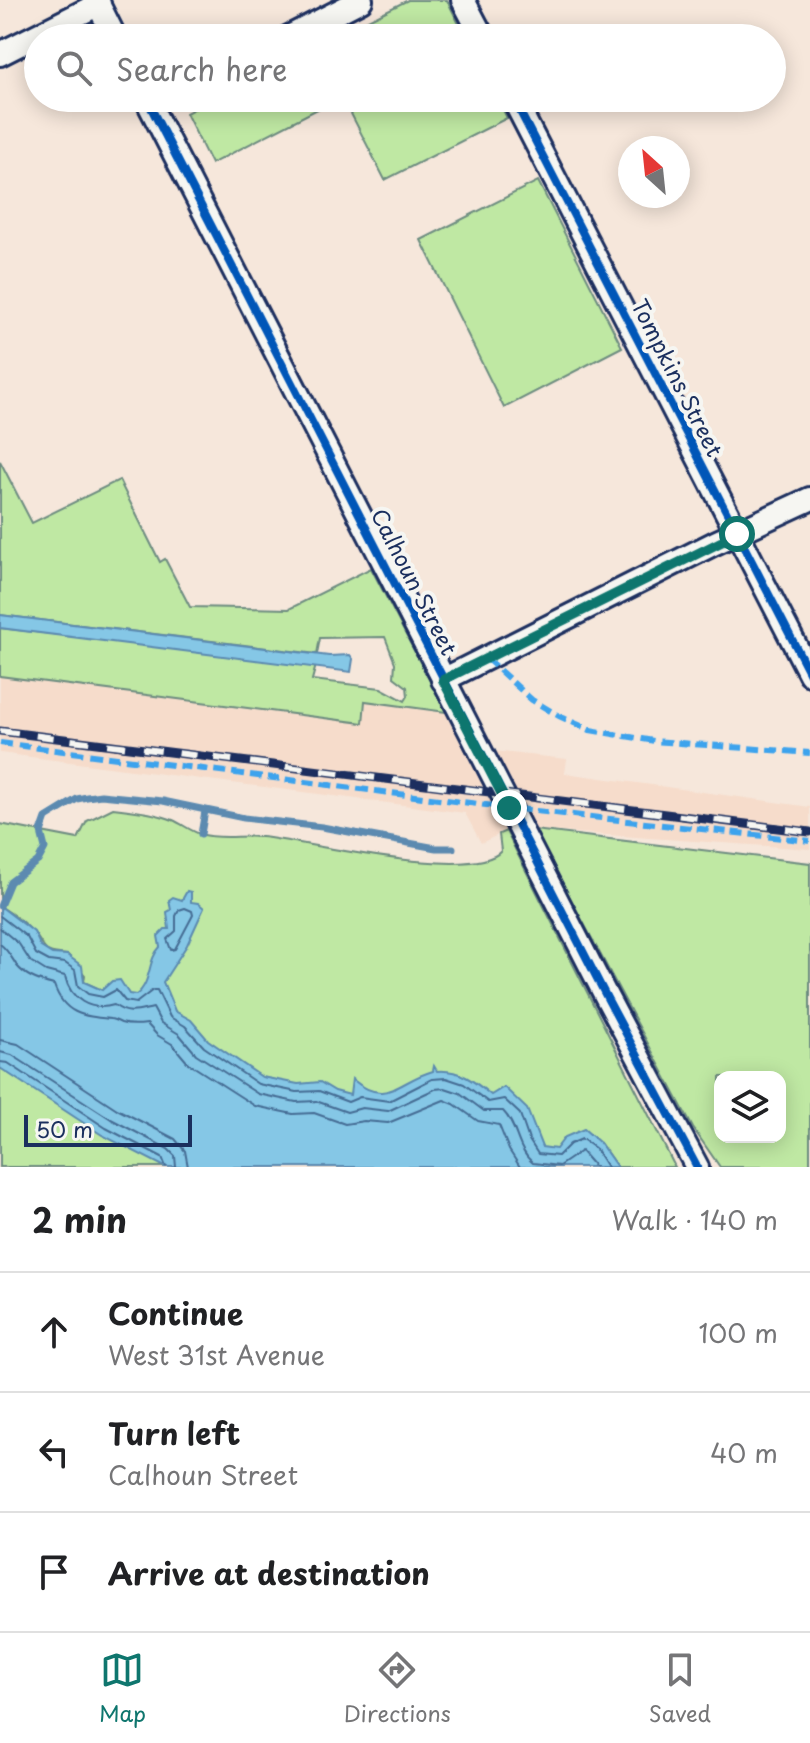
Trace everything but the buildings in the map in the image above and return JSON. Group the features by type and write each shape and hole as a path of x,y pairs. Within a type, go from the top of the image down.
{"street":[{"path":"314,24 361,0"},
{"path":"463,0 476,24"},
{"path":"57,24 98,2 108,24"},
{"path":"0,54 24,41"},
{"name":"Calhoun Street","path":"160,112 443,680 697,1167"},
{"name":"Tompkins Street","path":"520,112 810,674"},
{"path":"443,680 810,499"}],"shaded area":[{"path":"0,676 362,723 365,701 446,712 506,831 481,843 465,813 0,753"},
{"path":"493,751 567,759 565,773 810,807 810,849 534,830"}],"green space":[{"path":"408,0 447,0 459,24 360,24"},
{"path":"188,112 312,112 211,164"},
{"path":"350,112 504,112 507,118 385,180"},
{"path":"538,181 622,347 504,408 421,240"},
{"path":"0,461 32,523 119,480 160,562 165,559 190,607 289,609 371,568 446,712 365,701 363,723 0,676 0,628 316,665 312,680 381,688 405,701 408,696 407,687 394,677 395,663 385,637 320,638 317,654 0,615"},
{"path":"113,808 166,818 207,836 261,837 424,862 484,860 501,851 499,834 506,831 675,1167 617,1167 600,1143 541,1158 434,1071 416,1109 274,1087 84,982 85,975 68,955 45,949 29,928 0,906 0,824 78,839 87,821"},
{"path":"534,830 810,863 810,1167 720,1167 693,1128"},
{"path":"0,1035 236,1167 0,1167"}],"water":[{"path":"0,615 329,656 350,655 353,659 351,672 0,628"},
{"path":"187,891 191,892 191,902 204,908 187,945 163,982 175,1011 191,1020 208,1040 262,1077 298,1084 320,1082 350,1095 352,1079 364,1087 384,1092 433,1071 434,1066 437,1071 466,1077 491,1095 504,1087 527,1109 542,1147 556,1149 565,1137 584,1129 600,1143 617,1167 165,1167 102,1135 0,1068 0,906 34,932 41,947 52,954 67,955 82,966 84,982 102,990 112,981 120,980 129,994 136,995 145,984 160,947 158,936 169,929 169,900 173,897 182,900"}],"waterway":[{"path":"0,906 10,882 38,861 45,848 41,832 46,818 77,799 101,795 163,801 244,818 322,827 436,848 453,848"},
{"path":"201,834 205,811"}],"railway":[{"path":"0,731 810,832"}],"marked path":[{"path":"486,658 532,700 590,730 654,741 810,753"},
{"path":"0,743 509,808 810,841"}],"cycle path":[{"path":"153,112 607,998 697,1167"},
{"path":"520,112 810,674"}],"route":[{"path":"509,808 443,680 737,534"}]}
